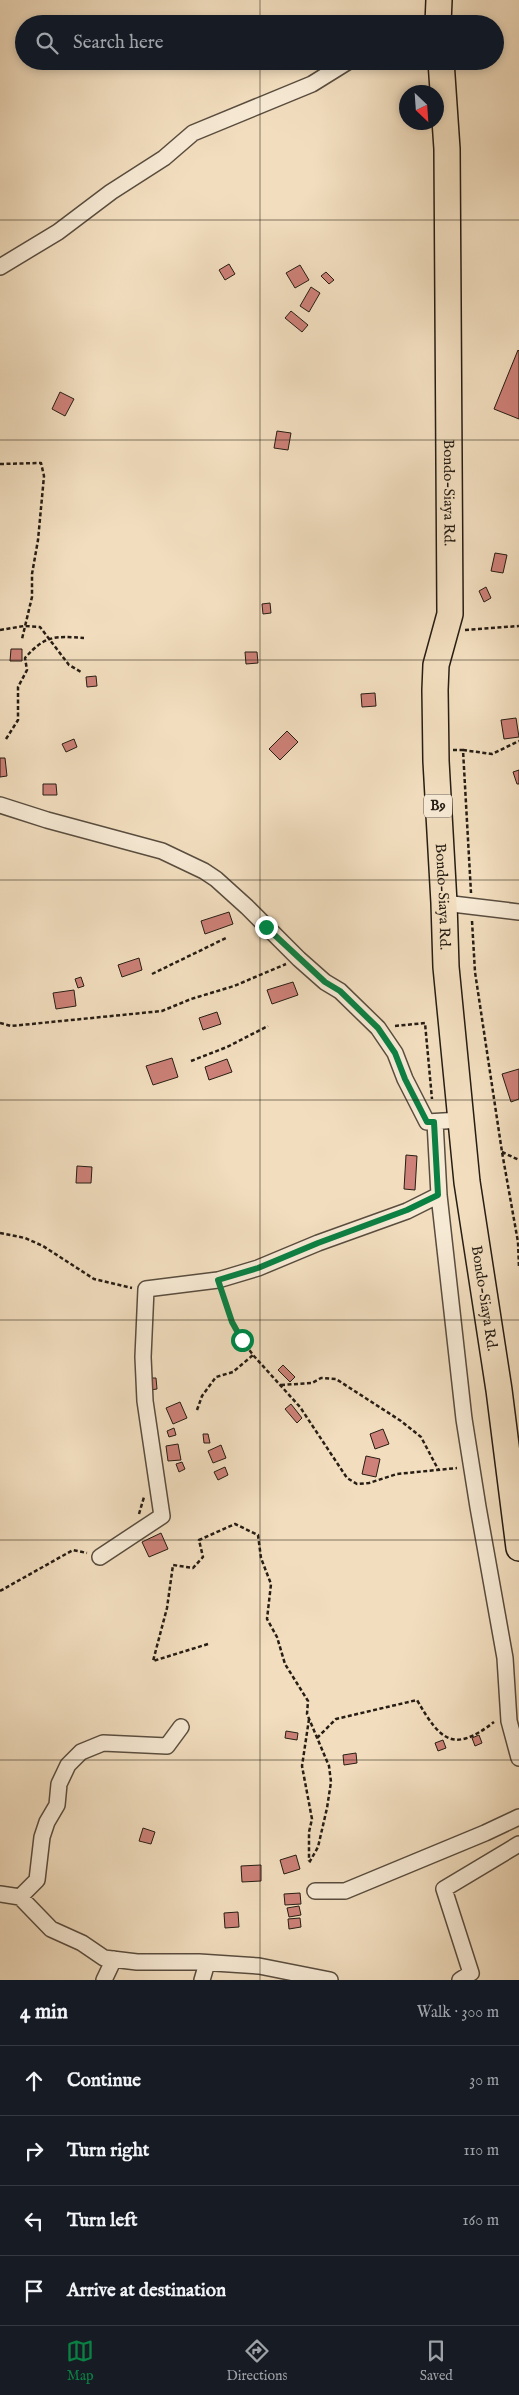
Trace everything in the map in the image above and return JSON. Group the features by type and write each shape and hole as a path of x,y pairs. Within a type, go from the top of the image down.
{"highway":[{"name":"Bondo-Siaya Rd.","path":"442,70 447,149 450,614 436,665 436,750 446,967 460,1120 474,1234 489,1321 519,1548"}],"street":[{"path":"0,267 58,232 111,192 164,158 193,133 312,84 335,70"},
{"path":"0,805 47,820 162,851 204,871 247,907 299,959 325,982 340,991 378,1028 395,1053 405,1079 427,1122 460,1120"},
{"path":"444,902 519,912"},
{"path":"434,1122 438,1195 453,1335 472,1466 506,1658 510,1721 519,1758"},
{"path":"100,1557 162,1516 145,1401 143,1357 146,1289 218,1280 258,1268 318,1243 407,1210 438,1195"},
{"path":"20,1897 37,1880 42,1837 47,1822 57,1805 59,1784 68,1765 81,1752 103,1743 167,1746 181,1727"},
{"path":"315,1891 345,1890 485,1834 519,1817"},
{"path":"460,1980 472,1973 444,1888 519,1844"},
{"path":"0,1894 20,1897 51,1929 82,1943 104,1958 137,1962 259,1966 330,1980"},
{"path":"104,1980 114,1959"},
{"path":"202,1980 207,1963"}],"path":[{"path":"0,464 41,463 44,476 38,540 32,574 32,597 22,639"},
{"path":"0,630 24,626 40,627 69,665 81,672"},
{"path":"446,631 519,626"},
{"path":"6,739 18,720 18,687 27,670 25,658 34,647 55,636 84,638"},
{"path":"436,750 463,750 492,754 519,741"},
{"path":"463,750 475,972 502,1152 518,1242 519,1268"},
{"path":"152,974 226,938"},
{"path":"0,1023 11,1026 162,1011 191,999 234,986 299,959"},
{"path":"378,1028 425,1023 434,1122"},
{"path":"191,1061 268,1026"},
{"path":"502,1152 519,1160"},
{"path":"0,1234 25,1238 42,1246 94,1279 130,1288 146,1289"},
{"path":"218,1280 232,1322 253,1356 280,1385 318,1432 347,1478 357,1484 369,1483 397,1474 472,1466"},
{"path":"197,1410 202,1396 216,1377 233,1372 253,1356"},
{"path":"280,1385 312,1383 321,1378 336,1379 401,1421 421,1437 439,1471"},
{"path":"132,1536 144,1496 157,1480"},
{"path":"208,1644 153,1661 167,1608 173,1565 193,1568 203,1557 199,1540 235,1524 258,1535 261,1558 271,1584 267,1618 277,1637 285,1664 308,1701 309,1719 302,1766 312,1819 309,1832 309,1863 318,1846 331,1782 329,1766 309,1719"},
{"path":"0,1591 73,1550 100,1557"},
{"path":"317,1738 336,1719 416,1700 432,1727 451,1741 460,1741 487,1728 510,1711"}],"building":[{"path":"229,264 235,274 225,280 219,270"},
{"path":"300,265 309,280 295,288 286,273"},
{"path":"326,272 334,280 329,284 321,276"},
{"path":"311,287 320,293 309,312 300,306"},
{"path":"291,311 308,325 302,332 285,318"},
{"path":"519,351 519,419 494,409"},
{"path":"60,392 74,399 65,416 52,409"},
{"path":"277,431 291,433 288,450 274,448"},
{"path":"495,553 507,555 503,573 491,571"},
{"path":"486,587 491,598 484,602 479,591"},
{"path":"270,603 271,613 263,614 262,604"},
{"path":"11,649 22,649 22,661 10,661"},
{"path":"245,652 257,652 258,663 246,664"},
{"path":"96,676 97,686 87,687 86,677"},
{"path":"375,693 376,706 362,707 361,694"},
{"path":"516,718 519,737 504,739 501,720"},
{"path":"287,731 298,742 280,760 269,749"},
{"path":"74,739 77,747 66,752 62,744"},
{"path":"0,758 5,758 7,776 0,777"},
{"path":"519,770 519,784 517,784 513,772"},
{"path":"43,784 56,784 57,795 43,795"},
{"path":"229,912 233,924 205,934 201,921"},
{"path":"139,958 142,970 122,977 118,965"},
{"path":"81,977 84,986 78,988 75,979"},
{"path":"293,982 298,995 272,1004 267,990"},
{"path":"74,990 76,1006 56,1009 53,993"},
{"path":"217,1012 221,1024 203,1030 199,1018"},
{"path":"172,1058 178,1077 153,1085 146,1066"},
{"path":"227,1059 232,1072 209,1080 205,1067"},
{"path":"519,1069 519,1099 511,1102 502,1074"},
{"path":"406,1155 417,1156 415,1190 404,1189"},
{"path":"77,1166 92,1167 91,1183 76,1183"},
{"path":"283,1365 295,1377 290,1382 278,1370"},
{"path":"149,1378 156,1378 157,1389 150,1390"},
{"path":"180,1402 187,1418 173,1424 166,1408"},
{"path":"291,1404 302,1418 297,1423 285,1409"},
{"path":"174,1428 176,1435 169,1437 167,1431"},
{"path":"383,1429 389,1444 375,1449 370,1434"},
{"path":"203,1434 208,1434 210,1443 204,1443"},
{"path":"178,1444 181,1460 168,1461 166,1446"},
{"path":"221,1445 226,1458 213,1463 208,1451"},
{"path":"366,1456 380,1459 376,1477 362,1474"},
{"path":"182,1462 185,1469 179,1472 176,1464"},
{"path":"225,1467 228,1475 218,1480 214,1472"},
{"path":"161,1533 168,1549 149,1557 142,1542"},
{"path":"286,1731 298,1733 297,1740 285,1738"},
{"path":"479,1735 482,1743 475,1746 472,1738"},
{"path":"443,1740 446,1748 438,1751 435,1743"},
{"path":"356,1753 357,1763 344,1765 343,1755"},
{"path":"143,1828 155,1832 151,1844 139,1841"},
{"path":"296,1855 300,1869 284,1874 280,1860"},
{"path":"261,1865 261,1881 242,1882 241,1866"},
{"path":"300,1893 301,1904 285,1905 284,1894"},
{"path":"299,1906 301,1915 289,1917 287,1908"},
{"path":"238,1912 239,1927 225,1928 224,1913"},
{"path":"300,1918 301,1927 289,1929 288,1919"}],"route":[{"path":"242,1340 232,1322 218,1280 258,1268 417,1206 438,1195 439,1179 434,1122 427,1122 405,1079 395,1053 378,1028 340,991 325,982 266,927"}]}
